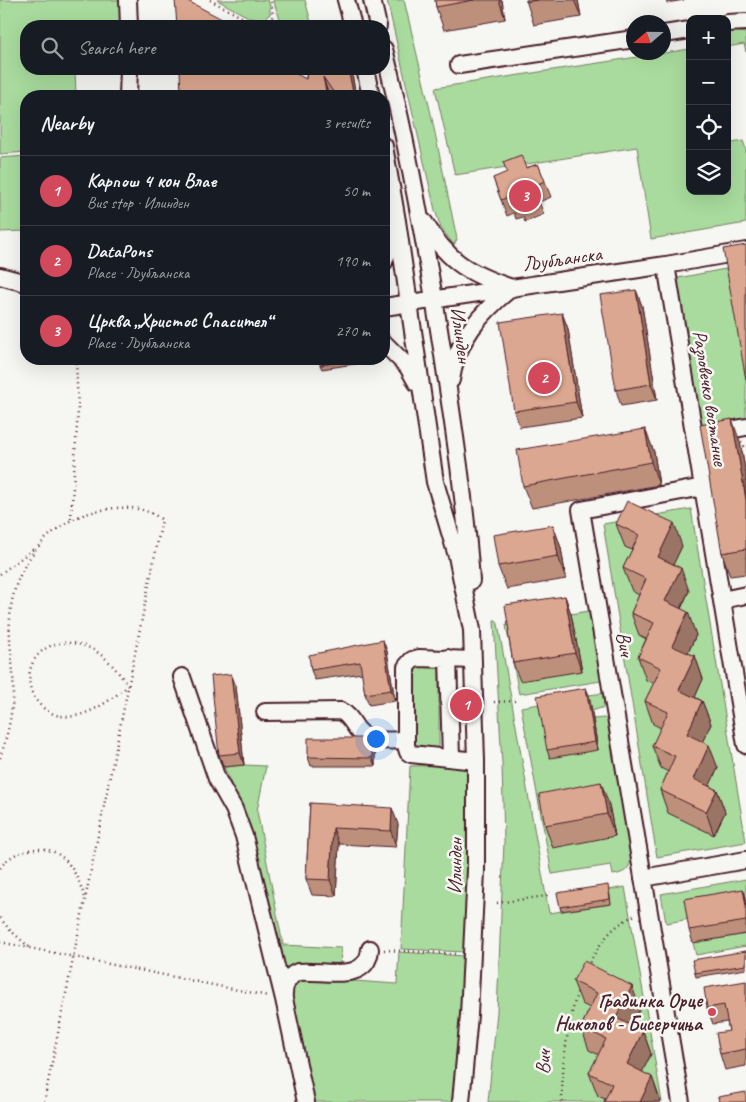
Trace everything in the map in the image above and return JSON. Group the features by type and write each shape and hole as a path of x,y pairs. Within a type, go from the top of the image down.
{"street":[{"path":"128,0 129,20"},
{"path":"346,0 351,20"},
{"path":"372,0 377,20"},
{"path":"731,23 746,22"},
{"path":"671,33 686,31"},
{"path":"459,65 626,39"},
{"name":"Илинден","path":"390,73 420,215 450,400 470,565 474,618 472,630"},
{"path":"128,90 129,75"},
{"path":"367,75 370,90"},
{"name":"Илинден","path":"390,179 398,222 435,482 457,556 472,630 476,760 476,871 470,1015 461,1102"},
{"path":"420,215 454,261 481,277 511,288 490,306 460,345 452,370 450,400"},
{"path":"390,245 398,222"},
{"name":"Љубљанска","path":"390,306 746,252"},
{"name":"Разловечко востание","path":"666,265 746,744"},
{"path":"0,276 20,282"},
{"path":"390,349 408,367 422,392"},
{"path":"694,436 743,434"},
{"name":"Вич","path":"681,1102 581,510 703,487"},
{"path":"722,600 746,596"},
{"path":"473,660 420,658 412,660 406,667 406,740 407,749 412,754 476,760"},
{"path":"448,658 451,758"},
{"path":"182,677 217,779 234,809 244,836 284,999 306,1102"},
{"path":"265,712 341,711 345,713 359,731 369,738 383,741 406,740"},
{"path":"643,878 746,860"},
{"path":"284,999 286,983 292,975 305,971 354,971 366,962 370,949"}],"path":[{"path":"210,0 247,20"},
{"path":"271,0 273,15 271,20"},
{"path":"71,520 78,410 76,365"},
{"path":"743,434 746,449"},
{"path":"0,574 71,520 94,511 117,508 141,509 151,512 162,520 44,1102"},
{"path":"0,758 9,727 13,696 14,677 9,620 11,604 21,573 38,546"},
{"path":"59,643 76,643 100,653 113,666 128,686 92,710 76,716 68,716 51,713 37,703 33,696 29,678 33,662 44,649 59,643"},
{"path":"494,702 515,701"},
{"path":"0,868 9,858 25,851 39,848 53,852 60,855 71,866 86,899"},
{"path":"498,904 546,896 550,892"},
{"path":"586,968 598,947 614,927 648,908"},
{"path":"0,918 30,948"},
{"path":"0,942 284,999"},
{"path":"370,949 473,955"},
{"name":"Вич","path":"562,1102 563,1061 566,1038 581,983"}],"green space":[{"path":"0,0 124,0 126,20 20,20 20,75 75,75 76,90 20,90 20,152 0,154"},
{"path":"217,0 268,0 270,14 263,20 250,18"},
{"path":"273,0 305,0 310,20 280,19"},
{"path":"387,0 404,0 431,114 457,239 454,245 441,228 435,210"},
{"path":"731,31 746,33 746,52 744,44 731,46"},
{"path":"686,50 686,195 731,195 731,143 743,141 746,149 746,223 651,239 637,147 455,175 435,88 626,59 671,60 671,52"},
{"path":"20,156 20,231 0,232 0,158"},
{"path":"746,265 746,427 694,436 669,285 678,278"},
{"path":"691,509 746,842 657,857 603,524"},
{"path":"589,611 601,681 519,694 506,625 573,624 571,614","holes":["576,640 582,671 515,650"]},
{"path":"494,620 498,624 549,913 611,904 609,890 625,887 662,1102 488,1102 497,1012 504,842 502,764"},
{"path":"412,663 439,664 439,748 410,749"},
{"path":"604,693 604,707 592,711 589,695"},
{"path":"540,704 598,750 593,719 604,718 607,720 631,856 630,864 624,872 613,875 611,865 552,874 521,707"},
{"path":"244,765 266,766 257,811 283,945 341,948 340,969 283,979 250,831 224,767"},
{"path":"460,765 466,767 468,774 465,952 401,949 410,766"},
{"path":"746,879 746,901 690,919 666,923 661,894"},
{"path":"746,934 746,946 696,955 693,943"},
{"path":"399,952 465,956 452,1102 309,1102 291,1014 291,982 296,977 397,984"}],"building":[{"path":"175,0 186,0 224,20 177,20"},
{"path":"435,0 474,0 436,7"},
{"path":"180,75 298,75 306,79 306,75 349,75 353,90 332,90 323,77 326,90 181,90"},
{"path":"521,155 526,168 538,164 545,181 533,186 538,198 519,206 517,201 511,203 508,197 501,200 493,178 507,172 503,162"},
{"path":"746,245 746,380 723,249"},
{"path":"636,290 651,384 616,390 600,295"},
{"path":"562,313 576,402 514,411 500,322"},
{"path":"732,419 746,500 746,549 722,553 700,425"},
{"path":"645,429 651,462 523,486 517,450"},
{"path":"627,501 674,523 658,557 681,568 665,601 688,612 672,646 695,656 679,690 702,701 687,734 709,745 694,779 717,790 706,812 660,790 675,756 652,746 668,712 645,701 661,668 638,657 654,623 631,613 646,579 623,568 639,535 616,524"},
{"path":"553,525 558,556 498,566 493,535"},
{"path":"565,596 575,653 513,663 505,605"},
{"path":"383,640 391,690 365,694 360,662 311,670 309,655"},
{"path":"231,674 240,753 219,755 211,676"},
{"path":"586,688 595,742 547,750 537,696"},
{"path":"308,738 361,738 372,741 372,758 308,757"},
{"path":"601,782 607,814 545,825 539,794"},
{"path":"310,803 392,808 391,831 333,828 330,880 306,879"},
{"path":"608,885 610,899 560,907 557,893"},
{"path":"743,889 746,921 689,930 684,899"},
{"path":"746,951 746,965 695,973 692,960"},
{"path":"584,961 632,986 616,1018 643,1031 627,1064 652,1077 640,1102 604,1102 612,1084 589,1073 606,1039 581,1027 597,993 573,981"},
{"path":"746,981 746,1049 720,1054 716,1033 729,1031 724,1005 707,1008 704,988"},
{"path":"746,1092 746,1102 719,1102 718,1097"}],"place":[{"name":"Црква „Христос Спасител“","path":"525,196"},
{"name":"DataPons","path":"544,378"},
{"name":"Карпош 4 кон Влае","path":"466,705"},
{"name":"Градинка Орце Николов - Бисерчиња","path":"712,1012"}]}
